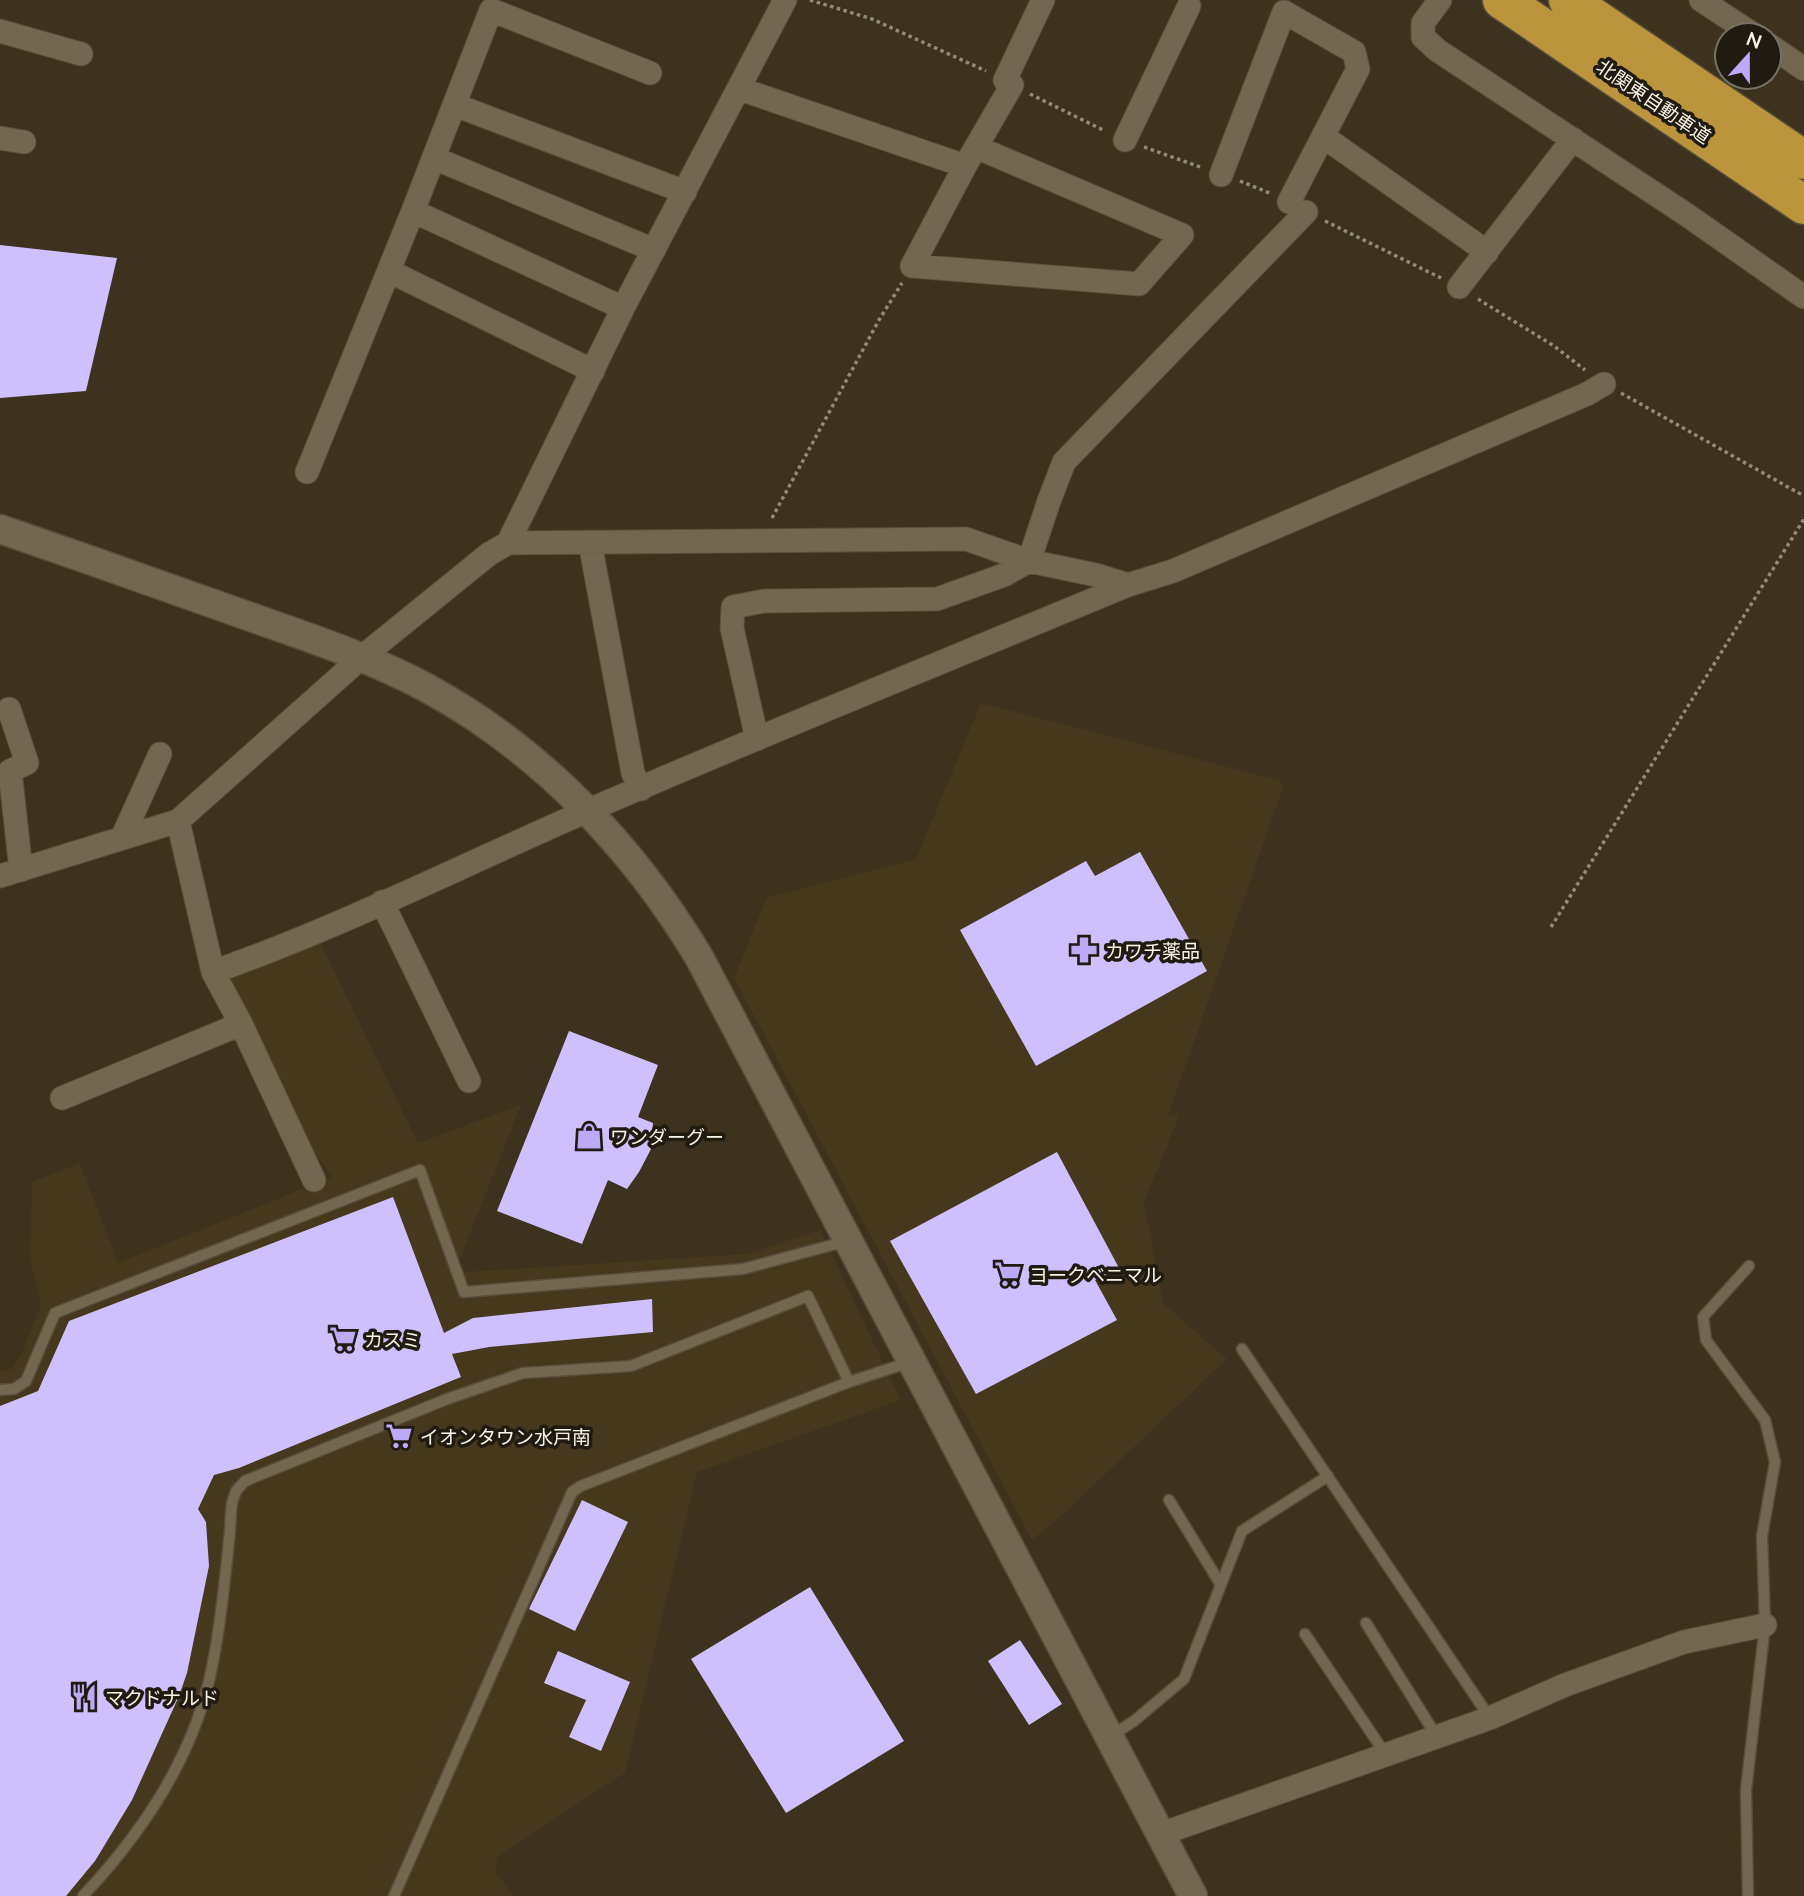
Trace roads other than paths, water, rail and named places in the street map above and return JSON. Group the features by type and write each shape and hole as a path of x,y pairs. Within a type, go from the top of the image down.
{"highway":[{"name":"北関東自動車道","path":"1502,0 1804,205"},
{"name":"北関東自動車道","path":"1568,0 1804,160"}],"street":[{"path":"508,543 623,308 785,0"},
{"path":"740,89 970,157 1182,235 1139,284 912,266 970,157 1009,82 1043,0"},
{"path":"1440,0 1423,23 1423,37 1437,50 1573,139 1804,297"},
{"path":"1701,0 1733,21"},
{"path":"1125,140 1189,6"},
{"path":"307,472 491,10 650,73"},
{"path":"757,739 732,628 733,607 764,601 937,599 1004,575 1029,561 1064,463 1298,207 1324,137 1358,69 1354,52 1284,12 1221,175"},
{"path":"0,31 81,54"},
{"path":"1783,55 1804,69"},
{"path":"454,105 685,192"},
{"path":"1324,137 1487,252"},
{"path":"0,138 24,142"},
{"path":"1459,287 1573,139"},
{"path":"434,158 654,250"},
{"path":"413,211 623,308"},
{"path":"389,271 593,371"},
{"path":"213,972 313,933 757,739 1128,585 1173,571 1398,476 1587,394 1604,384"},
{"path":"0,528 362,657 427,688 470,715 524,755 588,811 628,854 675,916 699,957 1193,1896"},
{"path":"9,709 27,762 10,771 11,873 178,821 362,657 489,554 508,543 966,540 1029,561 1096,575 1128,585"},
{"path":"590,543 633,773 641,789"},
{"path":"122,838 160,754"},
{"path":"178,821 213,972 241,1024 314,1180"},
{"path":"382,902 469,1082"},
{"path":"62,1098 241,1024"},
{"path":"1161,1833 1490,1718 1565,1685 1684,1642 1765,1625"}],"lane":[{"path":"0,1390 14,1389 26,1381 55,1314 420,1170 464,1292 743,1269 848,1240"},
{"path":"1748,1896 1746,1790 1765,1625 1762,1536 1775,1462 1765,1420 1706,1340 1703,1317 1749,1266"},
{"path":"83,1896 114,1864 144,1824 170,1780 199,1714 213,1664 221,1615 232,1503 236,1491 245,1481 447,1399 523,1373 631,1366 808,1296 849,1382"},
{"path":"1242,1349 1490,1718"},
{"path":"394,1896 572,1492 581,1486 849,1382 912,1361"},
{"path":"1109,1737 1134,1721 1184,1679 1242,1531 1328,1476"},
{"path":"1169,1500 1221,1585"},
{"path":"1366,1623 1437,1737"},
{"path":"1305,1634 1386,1755"}],"place":[{"name":"カワチ薬品","path":"1084,950"},
{"name":"ワンダーグー","path":"589,1136"},
{"name":"ヨークベニマル","path":"1008,1274"},
{"name":"カスミ","path":"343,1339"},
{"name":"イオンタウン水戸南","path":"399,1436"},
{"name":"マクドナルド","path":"84,1697"}]}
